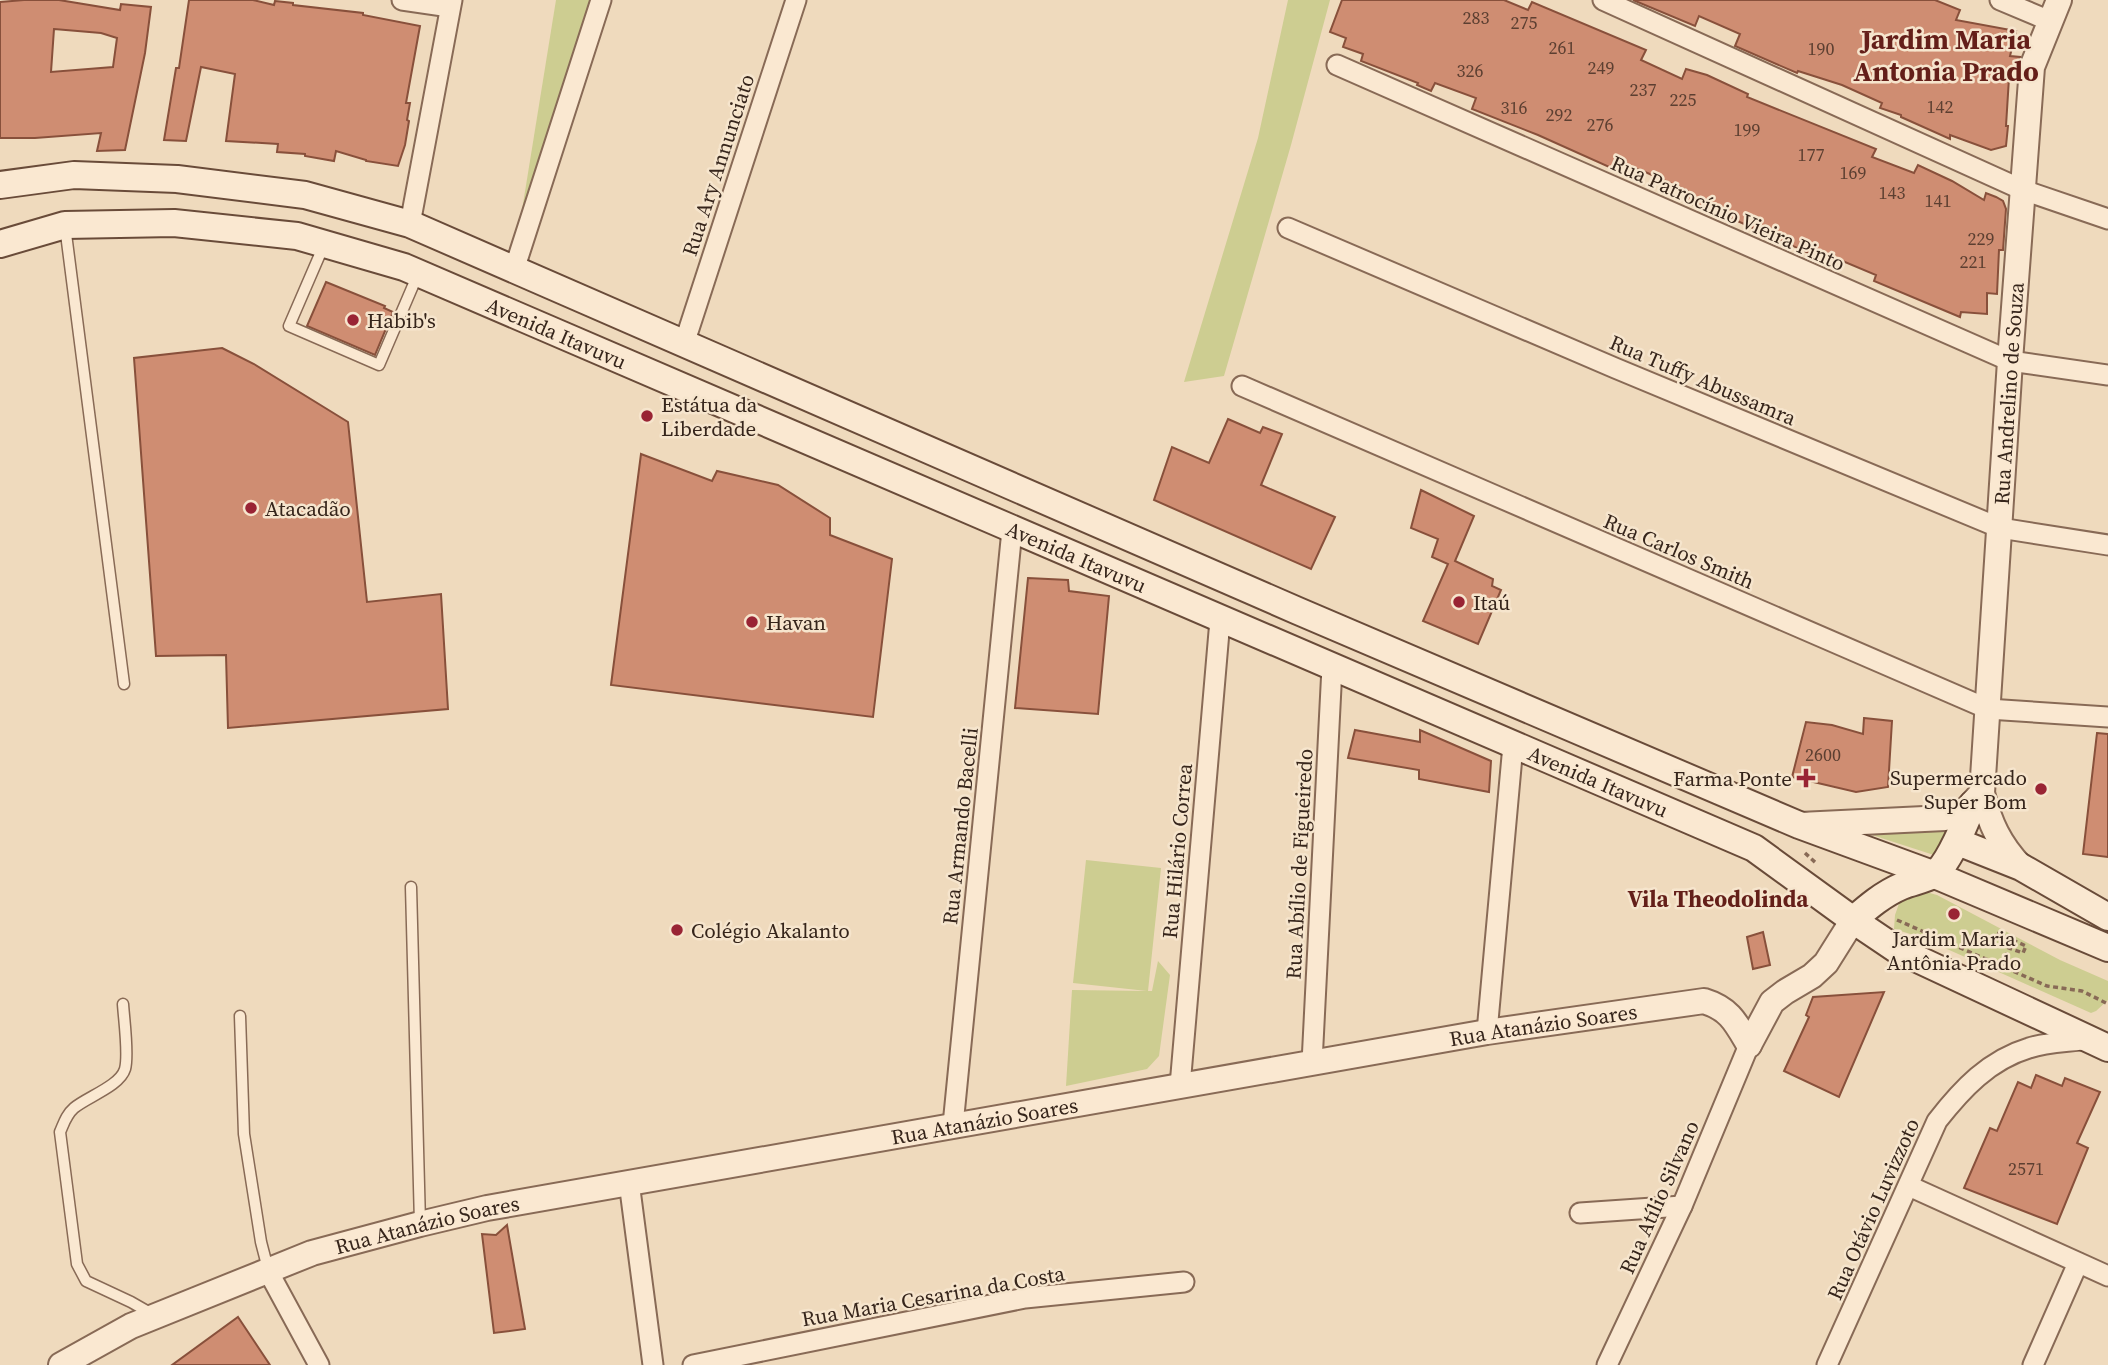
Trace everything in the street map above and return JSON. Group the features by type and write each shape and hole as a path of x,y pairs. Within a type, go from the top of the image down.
{"main road":[{"name":"Avenida Itavuvu","path":"0,185 74,175 177,179 305,195 410,224 1298,611 1800,825 1935,875 2108,948"},
{"name":"Avenida Itavuvu","path":"0,244 65,225 174,223 297,236 404,267 1754,848 1896,949 2104,1024"},
{"path":"410,224 409,251 418,274"},
{"path":"631,365 666,364 679,353 684,344"},
{"path":"1220,620 1244,609 1298,611"},
{"path":"1853,920 1889,892 1935,875 1955,846 1977,798"},
{"path":"1955,846 1962,845 2021,867 2108,916"}],"street":[{"path":"402,0 451,4 410,224"},
{"path":"514,270 601,0"},
{"name":"Rua Ary Annunciato","path":"684,344 796,0"},
{"path":"1603,0 2024,190 2108,219"},
{"path":"2000,0 2054,11"},
{"name":"Rua Andrelino de Souza","path":"2021,867 2009,854 1977,798 1988,709 2032,67 2054,11"},
{"name":"Rua Patrocínio Vieira Pinto","path":"1337,65 2010,361 2108,375"},
{"name":"Rua Tuffy Abussamra","path":"1288,228 2000,528 2108,545"},
{"name":"Rua Carlos Smith","path":"1242,386 1988,709 2108,717"},
{"name":"Rua Armando Bacelli","path":"953,1125 1012,530"},
{"name":"Rua Hilário Correa","path":"1180,1086 1220,620"},
{"name":"Rua Abílio de Figueiredo","path":"1312,1063 1332,667"},
{"path":"1487,1032 1513,745"},
{"name":"Avenida Itavuvu","path":"1800,825 1945,818 1964,812 1977,798"},
{"path":"1749,1045 1772,1002 1812,976 1826,963 1853,920"},
{"name":"Rua Atanázio Soares","path":"61,1365 131,1326 312,1253 487,1208 1487,1032 1704,1002 1729,1013 1749,1045"},
{"name":"Rua Otávio Luvizzoto","path":"1828,1365 1937,1121 1971,1081 1995,1063 2029,1048 2104,1024"},
{"name":"Rua Atílio Silvano","path":"1607,1365 1682,1206 1749,1045"},
{"path":"629,1182 653,1365"},
{"path":"1909,1186 2108,1276"},
{"path":"1580,1213 1682,1206"},
{"path":"2033,1365 2078,1263"},
{"path":"268,1271 319,1365"},
{"name":"Rua Maria Cesarina da Costa","path":"693,1365 1025,1298 1184,1282"}],"lane":[{"path":"65,225 124,684"},
{"path":"324,244 289,326 379,365 418,274"},
{"path":"411,887 420,1224"},
{"path":"123,1004 126,1061 124,1071 117,1080 73,1109 65,1118 60,1132 76,1264 86,1281 156,1316"},
{"path":"240,1016 244,1134 268,1271"}],"path":[{"path":"1997,933 2025,946 2023,953 2009,948 2002,967"}],"green space":[{"path":"556,0 594,0 517,241"},
{"path":"1288,0 1330,0 1224,376 1184,382 1258,138"},
{"path":"1953,830 1940,857 1869,834"},
{"path":"1086,860 1161,868 1148,991 1152,991 1158,961 1170,975 1159,1056 1147,1069 1066,1086 1072,990 1147,991 1073,983"},
{"path":"1926,892 1937,895 2060,960 2108,981 2108,1000 2091,1013 1920,937 1894,929 1895,915 1901,898"}],"building":[{"path":"59,0 120,10 121,4 151,7 145,53 125,150 97,151 101,133 0,138 0,2","holes":["54,29 101,33 117,38 113,67 51,72"]},
{"path":"189,0 253,0 274,5 275,1 293,3 363,13 420,26 406,103 410,103 409,121 398,166 366,161 336,151 334,161 305,154 277,152 278,144 226,141 235,74 201,67 186,141 164,140 176,68 179,68"},
{"path":"1342,0 1504,0 1528,10 1532,2 1646,50 1641,60 1682,79 1686,69 1707,75 1748,94 1747,97 1876,149 1872,157 1914,173 1918,165 1984,200 1986,193 1996,197 2003,201 2006,209 2003,250 1999,250 1997,294 1987,293 1987,314 1961,312 1960,317 1874,281 1876,275 1826,254 1824,260 1722,214 1684,201 1688,191 1643,171 1621,164 1618,171 1472,109 1476,98 1435,83 1431,91 1417,85 1418,83 1361,61 1363,54 1343,47 1346,38 1330,32"},
{"path":"1633,0 1935,0 1960,10 1956,20 2016,31 2010,56 2020,57 2016,79 2009,78 2006,146 1991,150 1950,135 1950,139 1901,115 1880,108 1882,103 1842,85 1798,71 1797,73 1735,46 1740,34 1699,16 1695,26"},
{"name":"Habib's","path":"326,282 385,306 384,308 393,312 375,355 307,326"},
{"name":"Atacadão","path":"222,348 254,364 348,422 367,602 441,594 448,709 228,728 226,655 156,656 134,358"},
{"path":"1228,419 1260,433 1263,427 1282,434 1261,485 1335,517 1311,569 1154,500 1172,447 1209,463"},
{"name":"Havan","path":"641,454 712,481 717,471 778,485 830,518 830,535 892,559 873,717 611,685"},
{"path":"1421,490 1474,516 1455,561 1493,579 1492,586 1501,590 1478,644 1423,621 1448,564 1432,557 1438,539 1411,528"},
{"path":"1028,578 1068,580 1069,591 1109,596 1098,714 1015,708"},
{"path":"1864,718 1892,721 1888,787 1856,792 1792,777 1806,722 1832,725 1863,734"},
{"path":"1355,730 1420,742 1420,730 1491,761 1489,792 1419,779 1419,770 1348,758"},
{"path":"2097,733 2108,734 2108,857 2083,854"},
{"path":"1763,932 1770,965 1753,969 1747,937"},
{"path":"1884,992 1839,1097 1784,1071 1809,1017 1806,1015 1813,997"},
{"path":"2036,1075 2062,1086 2065,1078 2100,1092 2077,1143 2088,1148 2057,1224 1964,1188 1990,1128 1997,1131 2018,1082 2031,1088"},
{"path":"507,1225 525,1329 494,1333 482,1234 496,1235"},
{"path":"238,1317 270,1365 172,1365"}],"place":[{"name":"Habib's","path":"353,320"},
{"name":"Estátua da Liberdade","path":"647,416"},
{"name":"Atacadão","path":"251,508"},
{"name":"Itaú","path":"1459,602"},
{"name":"Havan","path":"752,622"},
{"name":"Farma Ponte","path":"1806,778"},
{"name":"Supermercado Super Bom","path":"2041,789"},
{"name":"Jardim Maria Antônia Prado","path":"1954,914"},
{"name":"Colégio Akalanto","path":"677,930"}],"district":[{"name":"Jardim Maria Antonia Prado","path":"1946,55"},
{"name":"Vila Theodolinda","path":"1718,899"}]}
